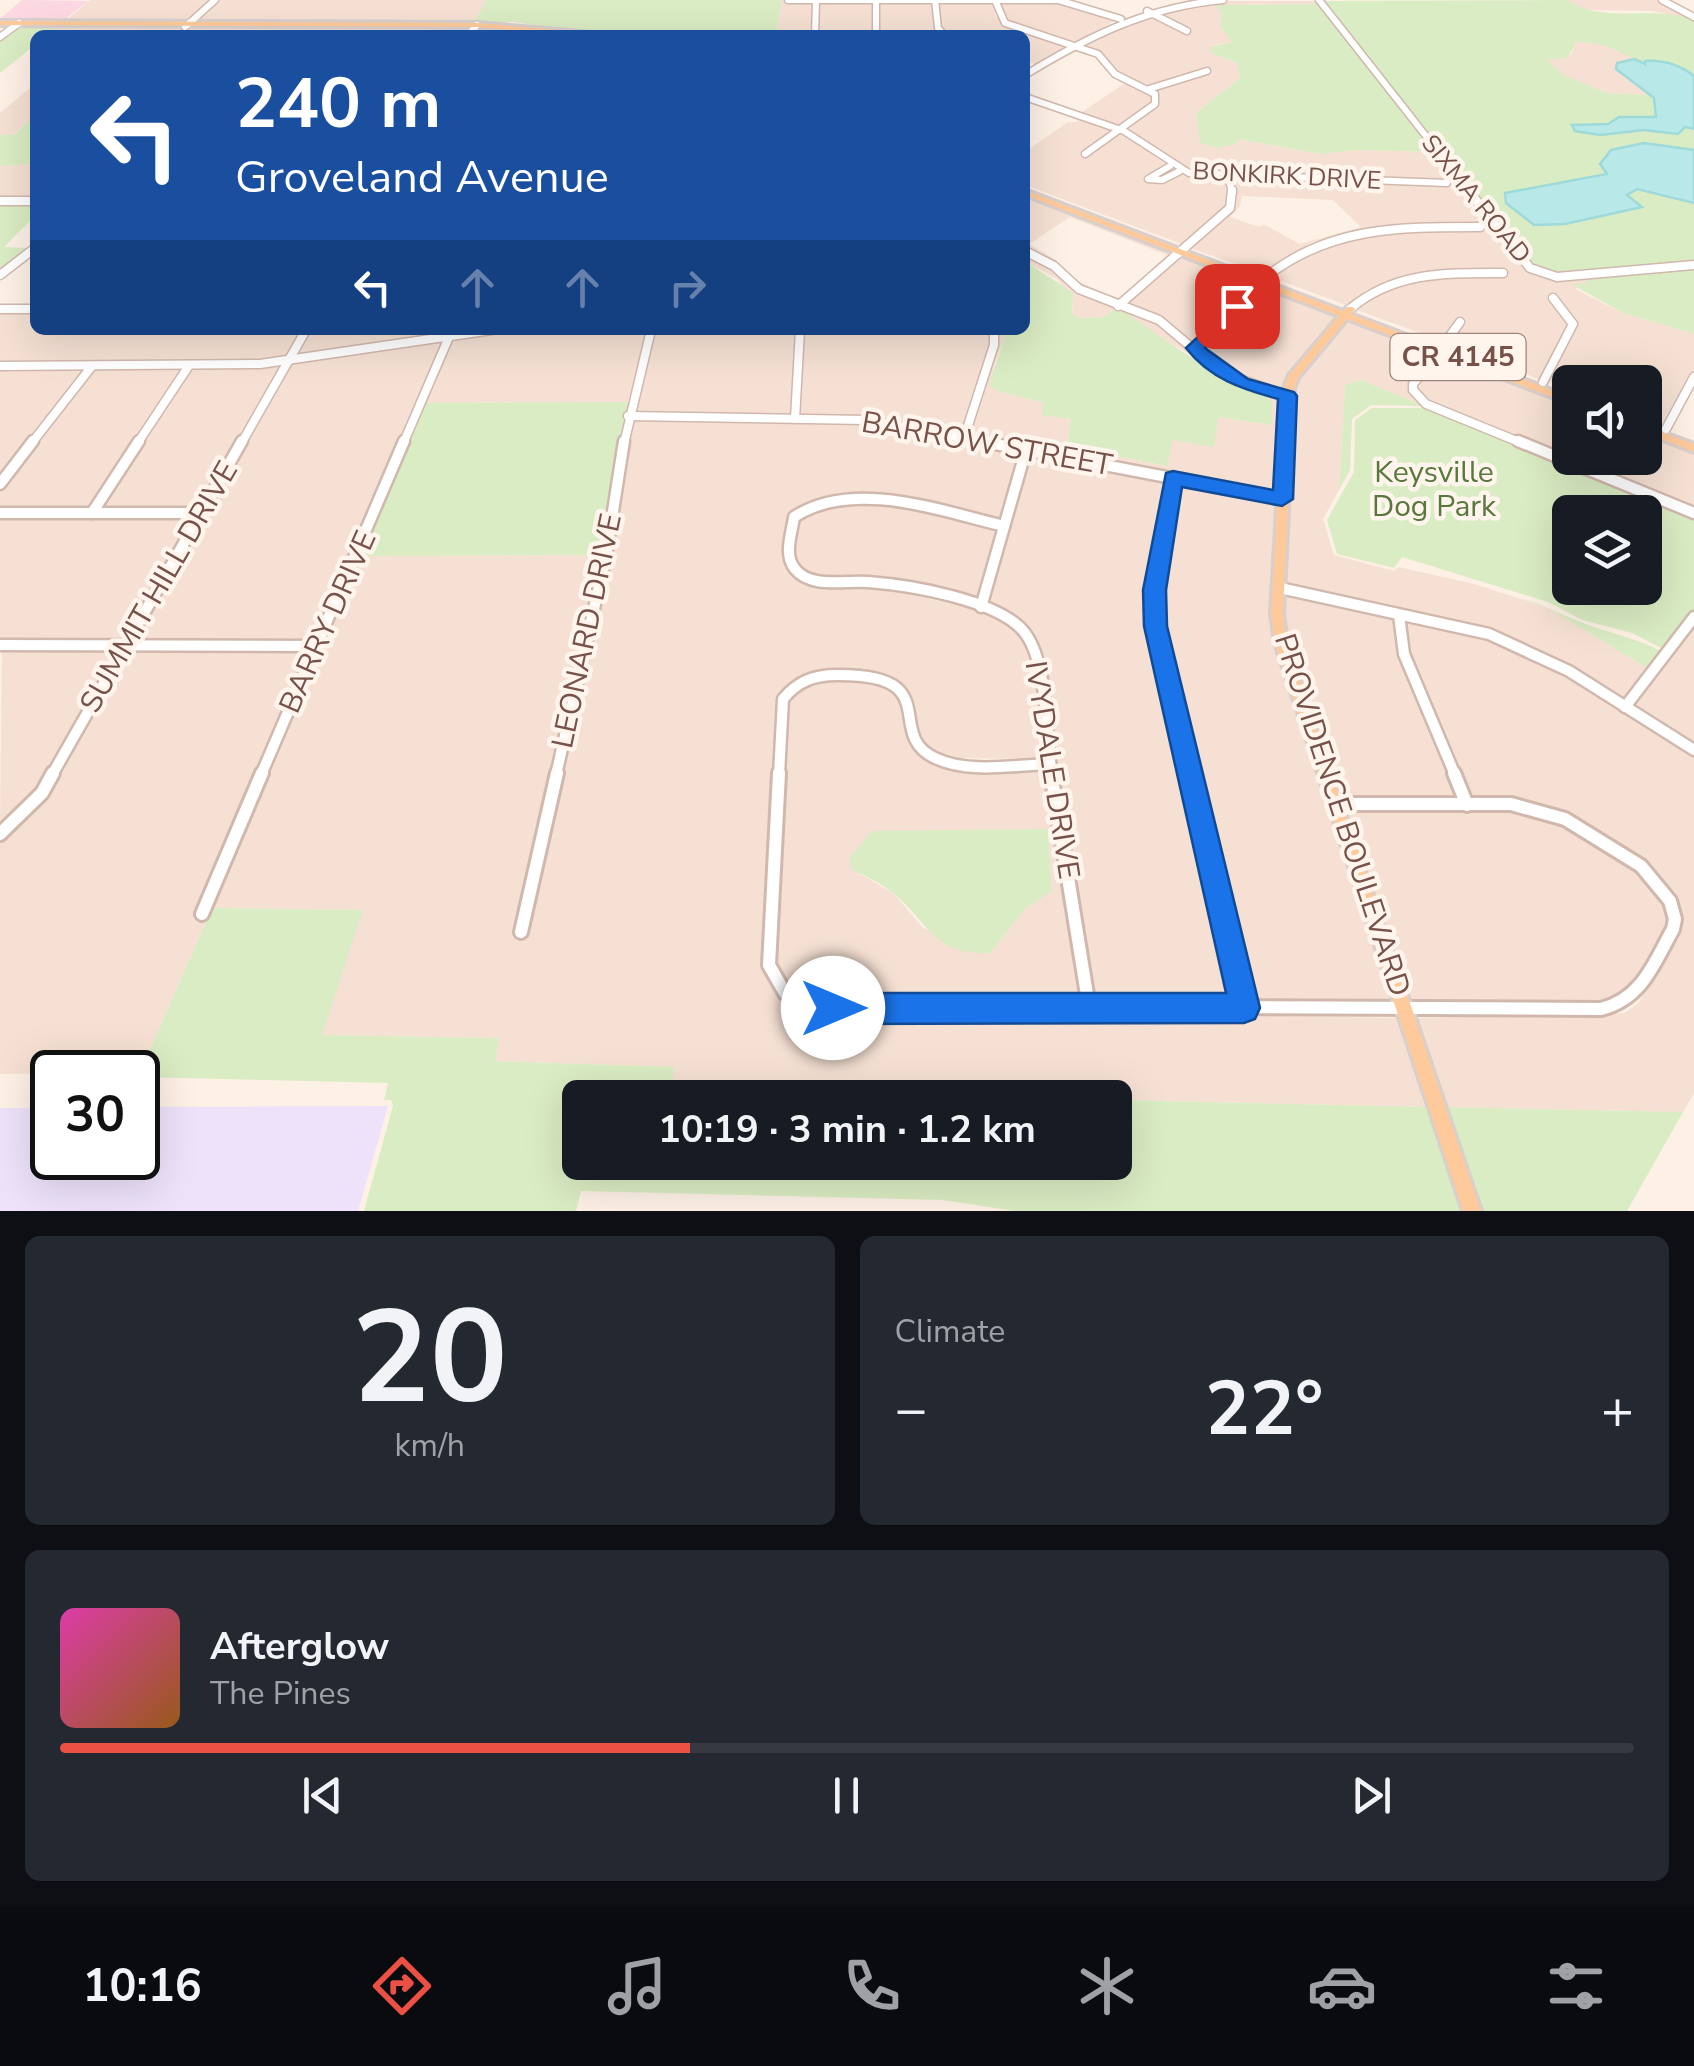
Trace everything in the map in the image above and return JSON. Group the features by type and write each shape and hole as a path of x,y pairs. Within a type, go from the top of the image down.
{"main road":[{"path":"0,25 476,29"},
{"name":"CR 4145","path":"1030,192 1442,347 1552,393"},
{"name":"PROVIDENCE BOULEVARD","path":"1348,311 1293,377 1288,396 1282,499 1281,643 1472,1211"},
{"name":"CR 4145","path":"1442,347 1552,386"},
{"path":"1662,428 1694,440"},
{"path":"1662,436 1694,448"}],"street":[{"path":"188,25 216,0"},
{"path":"788,0 1071,2 1121,19"},
{"path":"815,30 816,0"},
{"path":"876,0 876,30"},
{"path":"936,0 940,30"},
{"path":"995,0 998,16 1005,23 1026,30"},
{"path":"1030,72 1121,19 1146,11 1222,0"},
{"name":"SIXMA ROAD","path":"1319,0 1530,268 1557,277 1694,266"},
{"path":"1662,0 1694,17"},
{"path":"1146,11 1187,32"},
{"path":"0,37 16,25"},
{"path":"1030,31 1098,54 1115,74 1150,89 1157,102 1085,154"},
{"path":"1030,64 1039,67"},
{"path":"1150,89 1206,71"},
{"name":"BONKIRK DRIVE","path":"1030,99 1119,130 1147,144 1170,166 1180,170 1227,177 1447,182"},
{"path":"1170,166 1148,179 1162,180 1180,170"},
{"path":"1118,306 1234,203 1227,177"},
{"path":"0,201 30,201"},
{"path":"1194,348 1296,252 1339,236 1393,228 1480,227"},
{"path":"0,275 30,252"},
{"path":"1030,254 1054,266 1079,289 1158,320 1208,362 1241,383 1288,396"},
{"path":"1348,311 1368,292 1405,278 1504,273"},
{"path":"1542,382 1572,324 1553,298"},
{"path":"0,310 30,310"},
{"path":"1460,322 1413,384 1413,390 1426,404 1694,513"},
{"name":"SUMMIT HILL DRIVE","path":"0,834 42,793 303,335"},
{"path":"0,366 188,367 289,360 439,335"},
{"name":"BARRY DRIVE","path":"202,914 315,646 360,553 450,335"},
{"name":"LEONARD DRIVE","path":"521,932 606,556 628,416 651,335"},
{"path":"795,420 800,335"},
{"path":"964,438 994,335"},
{"path":"0,484 92,366"},
{"path":"92,513 188,367"},
{"path":"1666,430 1694,378"},
{"name":"BARROW STREET","path":"628,416 866,420 1282,499"},
{"path":"981,607 1026,450"},
{"path":"1173,478 1154,590 1155,626 1244,1008"},
{"name":"IVYDALE DRIVE","path":"1004,526 888,502 818,502 800,510 792,522 789,563 809,580 867,581 981,607 1006,616 1030,639 1037,656 1050,764 1089,1006"},
{"path":"0,513 200,513"},
{"path":"1280,588 1488,634 1521,646 1551,659 1694,750"},
{"path":"1399,615 1404,654 1467,804"},
{"path":"1624,708 1694,617"},
{"path":"0,646 315,646"},
{"path":"1050,764 950,762 932,758 915,737 908,702 900,690 878,676 819,674 799,682 783,698 769,965 780,992 798,1004 833,1008 1089,1006 1406,1012 1619,1007 1632,999 1673,928 1670,901 1641,866 1604,840 1565,820 1531,808 1335,804"}],"shaded area":[{"path":"22,0 89,1 65,19 0,19"},
{"path":"91,0 213,0 188,22 64,22"},
{"path":"218,0 487,0 473,24 193,22"},
{"path":"782,0 814,1 811,30 777,30"},
{"path":"1567,0 1660,0 1694,20 1652,11 1580,10"},
{"path":"818,1 874,1 873,30 815,30"},
{"path":"878,1 933,1 941,30 878,30"},
{"path":"938,1 993,1 996,16 1003,23 1023,30 943,30"},
{"path":"997,1 1058,1 1117,19 1073,45 1007,22"},
{"path":"1318,1 1320,4 1216,5 1222,13 1222,27 1232,42 1215,45 1211,53 1237,63 1240,78 1196,113 1200,143 1237,139 1321,154 1357,150 1435,152 1528,269 1584,277 1591,283 1575,289 1623,313 1694,334 1694,373 1688,377 1664,426 1662,365 1555,365 1576,326 1569,311 1553,296 1549,297 1569,323 1539,379 1449,344 1464,322 1458,319 1442,341 1354,309 1371,293 1434,276 1507,275 1505,271 1403,276 1366,290 1348,306 1271,277 1299,254 1404,225 1357,230 1312,242 1264,274 1190,248 1236,204 1237,194 1230,179 1450,183 1183,170 1123,130 1159,102 1158,94 1121,75 1107,58 1077,46 1131,17 1176,5","holes":["1242,196 1333,200 1361,227 1300,244 1265,225 1259,227 1230,217 1240,206"]},
{"path":"57,28 470,29 339,30 54,30"},
{"path":"1030,32 1070,46 1038,65 1030,63"},
{"path":"1572,42 1616,47 1634,59 1618,63 1630,81 1649,95 1607,93 1562,75 1545,59 1571,54 1575,46"},
{"path":"1127,82 1153,94 1154,101 1118,128 1079,114"},
{"path":"30,88 30,120 13,135 0,135 0,113"},
{"path":"1079,117 1116,130 1082,155 1120,132 1167,165 1145,176 1147,181 1163,182 1181,173 1224,179 1231,193 1227,207 1184,245 1030,187 1030,149 1068,122 1077,122"},
{"path":"30,164 30,199 0,199 0,166"},
{"path":"1030,196 1176,252 1117,303 1081,288 1057,265 1030,252 1030,245 1056,260 1074,279 1118,301 1167,255 1070,217 1030,243"},
{"path":"1182,255 1255,283 1194,344 1175,329 1123,305"},
{"path":"1030,256 1052,267 1077,290 1157,322 1220,375 1284,398 1279,495 969,436 998,335 1005,335 993,369 997,391 1044,403 1043,414 1071,419 1067,446 1166,466 1172,440 1218,417 1271,425 1272,402 1262,394 1228,383 1198,359 1113,310 1104,317 1079,318 1072,313 1073,299 1057,279 1030,264"},
{"path":"1262,285 1341,314 1290,375 1284,393 1224,371 1199,349"},
{"path":"0,312 30,312 30,335 299,335 286,358 261,361 0,363"},
{"path":"1348,317 1435,351 1409,383 1424,406 1361,380 1345,385 1339,490 1323,519 1334,555 1394,571 1399,567 1474,584 1548,608 1647,668 1621,701 1552,656 1489,631 1284,586 1296,378"},
{"path":"306,335 447,335 294,357"},
{"path":"475,335 647,335 628,402 426,403 452,339"},
{"path":"654,335 797,335 792,417 634,413"},
{"path":"803,335 991,335 961,435 866,417 799,417"},
{"path":"445,340 313,642 131,642 291,362"},
{"path":"1443,354 1552,396 1552,453 1428,402 1417,386"},
{"path":"283,363 198,510 98,510 190,369"},
{"path":"0,368 86,368 0,479"},
{"path":"93,368 183,369 90,510 0,510 0,489"},
{"path":"633,419 865,422 1021,452 1001,522 888,498 817,499 791,515 784,558 795,577 808,583 882,588 990,613 1003,619 1026,641 1033,656 1045,759 951,758 934,753 919,735 912,701 904,688 880,672 819,670 787,686 778,699 763,965 777,997 797,1011 832,1015 1090,1013 1403,1018 1432,1107 1132,1100 1132,1080 672,1080 673,1067 495,1061 498,1038 321,1035 362,910 212,908 150,1050 30,1050 30,1074 0,1074 0,839 23,821 47,793 126,650 309,650 194,919 205,919 362,556 602,555 515,938 525,938 610,556"},
{"path":"1662,438 1694,450 1694,511 1606,475 1662,475"},
{"path":"1029,453 1169,480 1149,625 1237,1001 1094,1000 1041,654 1022,623 986,604"},
{"path":"1177,482 1278,501 1271,632 1398,1005 1249,1001 1157,616"},
{"path":"826,504 887,505 999,528 978,602 822,579 801,572 792,557 798,518"},
{"path":"0,516 195,516 122,642 0,641"},
{"path":"1284,592 1395,618 1460,800 1338,799 1280,633"},
{"path":"1404,620 1489,638 1550,662 1694,754 1694,1093 1683,1112 1444,1107 1414,1018 1624,1013 1638,1004 1681,923 1676,903 1663,883 1566,815 1530,803 1470,800 1409,654"},
{"path":"1694,626 1694,745 1632,708"},
{"path":"2,649 117,650 37,792 0,829"},
{"path":"820,679 877,680 891,686 903,703 911,739 919,753 931,762 951,767 1046,769 1082,1000 833,1002 800,998 785,987 775,964 787,700 794,691","holes":["1048,829 1052,890 1026,908 990,953 923,928 894,894 852,869 849,858"]},
{"path":"1342,809 1513,810 1565,824 1638,869 1664,901 1667,924 1626,993 1614,1000 1410,1005"},
{"path":"388,1106 358,1211 0,1211 0,1108 30,1108 30,1180 160,1180 160,1107"}],"green space":[{"path":"487,0 782,0 777,30 568,30 514,22 474,22"},
{"path":"1567,0 1596,11 1662,14 1694,20 1694,76 1674,64 1649,61 1646,65 1612,48 1585,42 1574,42 1566,58 1547,60 1563,75 1607,93 1650,95 1657,107 1694,128 1694,154 1681,200 1694,203 1694,263 1590,274 1533,268 1322,1"},
{"path":"1320,4 1435,152 1357,150 1321,154 1238,139 1236,144 1217,148 1200,143 1196,113 1240,78 1237,63 1211,53 1210,47 1232,42 1220,26 1222,13 1215,5"},
{"path":"18,28 57,28 30,30 30,49 0,73 0,41"},
{"path":"30,120 30,164 0,166 0,135 14,135"},
{"path":"0,205 30,205 30,221 4,247 30,249 0,272"},
{"path":"1030,264 1073,293 1072,313 1079,318 1104,317 1113,310 1126,313 1228,383 1262,394 1272,402 1272,425 1218,417 1214,447 1173,440 1167,466 1067,446 1071,419 1042,415 1044,403 997,391 989,385 1005,335 1030,335"},
{"path":"1694,268 1694,334 1623,313 1571,284 1589,283 1584,277"},
{"path":"1361,380 1424,406 1371,405 1352,419 1350,470 1339,490 1345,385"},
{"path":"628,402 602,555 362,556 426,403"},
{"name":"Keysville Dog Park","path":"1372,408 1428,408 1552,458 1552,475 1593,475 1642,495 1552,495 1552,604 1402,557 1394,568 1337,554 1327,520 1354,472 1355,420"},
{"name":"Keysville Dog Park","path":"1662,503 1694,516 1694,610 1663,649 1632,633 1582,620 1554,605 1662,605"},
{"path":"1549,609 1586,624 1661,651 1647,668"},
{"path":"1048,829 1052,891 1026,908 990,953 956,949 944,943 893,893 851,869 849,858 872,831"},
{"path":"212,908 363,910 322,1035 499,1038 495,1061 674,1067 673,1080 562,1080 562,1180 1132,1180 1132,1100 1432,1107 1466,1211 1015,1211 942,1200 581,1191 576,1211 364,1211 393,1106 391,1100 384,1100 388,1083 160,1078 160,1050 150,1050"},
{"path":"1444,1107 1683,1112 1627,1211 1479,1211"}],"water":[{"path":"1634,59 1645,64 1671,64 1694,76 1694,129 1685,127 1678,134 1644,130 1600,135 1575,131 1572,125 1608,124 1619,117 1656,117 1654,98 1616,69 1617,63"},
{"path":"1644,143 1694,150 1694,203 1637,189 1627,195 1642,207 1565,224 1534,225 1506,203 1505,193 1607,174 1600,164 1611,150"}],"route":[{"path":"833,1008 1244,1008 1155,626 1154,590 1173,478 1282,499 1288,396 1241,383 1222,373 1194,348 1237,306"}]}
